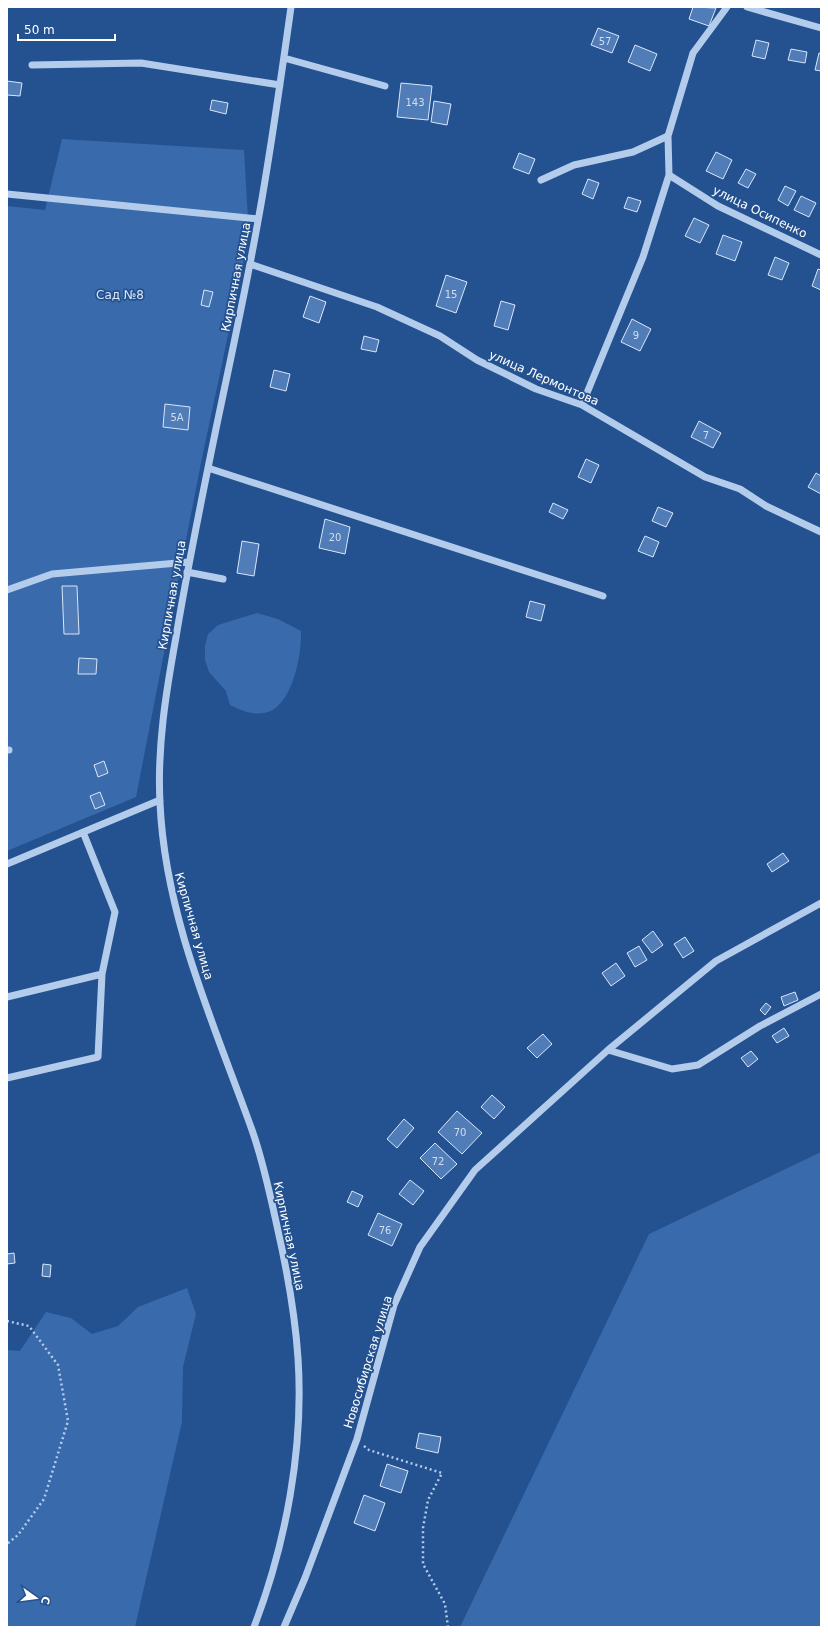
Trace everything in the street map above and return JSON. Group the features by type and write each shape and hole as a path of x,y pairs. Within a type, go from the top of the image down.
{"street":[{"name":"Кирпичная улица","path":"254,1627 272,1578 284,1530 292,1477 298,1420 298,1362 293,1304 271,1197 254,1136 194,968 169,885 163,843 160,800 160,753 164,704 187,572 250,264 280,85 291,7"},
{"path":"582,405 643,257 669,175 668,136 693,53 727,7"},
{"path":"747,7 820,25"},
{"path":"284,58 385,86"},
{"path":"32,65 141,63 280,85"},
{"path":"541,180 574,165 633,152 668,136"},
{"name":"улица Осипенко","path":"669,175 718,206 821,255"},
{"path":"7,194 258,219"},
{"name":"улица Лермонтова","path":"250,264 377,307 440,336 477,360 536,389 582,405 705,477 740,489 766,506 821,532"},
{"path":"208,468 603,596"},
{"path":"7,590 52,574 189,562"},
{"path":"187,572 223,580"},
{"path":"7,864 160,800"},
{"path":"7,1078 98,1057 102,974 115,912 83,832"},
{"name":"Новосибирская улица","path":"284,1627 305,1578 356,1438 394,1305 420,1247 475,1170 608,1050 716,961 821,903"},
{"path":"7,997 102,974"},
{"path":"608,1050 672,1069 698,1065 760,1026 821,994"}],"path":[{"path":"7,1321 29,1326 58,1365 68,1421 44,1499 18,1535 7,1544"},
{"path":"356,1438 369,1450 442,1473 428,1500 423,1528 423,1564 445,1604 448,1627"}],"green space":[{"name":"Сад №8","path":"62,139 244,150 249,236 201,463 136,797 7,851 7,206 45,210"},
{"path":"257,613 278,619 301,631 298,664 290,689 277,707 263,713 244,711 230,705 226,691 209,672 205,660 205,646 208,634 218,625"},
{"path":"821,1152 821,1627 460,1627 649,1234"},
{"path":"187,1288 196,1314 183,1367 182,1422 135,1627 7,1627 7,1350 20,1351 46,1312 71,1318 92,1334 118,1326 138,1307"}],"building":[{"path":"693,7 716,8 709,26 689,19"},
{"path":"598,28 619,36 612,53 591,45"},
{"path":"756,40 769,43 765,59 752,56"},
{"path":"635,45 657,54 650,71 628,62"},
{"path":"791,49 807,52 805,63 788,60"},
{"path":"819,53 821,53 821,71 815,70"},
{"path":"7,81 22,83 20,96 7,95"},
{"path":"401,83 432,86 428,120 397,117"},
{"path":"212,100 228,103 226,114 210,110"},
{"path":"434,101 451,104 447,125 431,122"},
{"path":"716,152 732,160 723,179 706,171"},
{"path":"519,153 535,159 529,174 513,168"},
{"path":"746,169 756,174 748,188 738,183"},
{"path":"588,179 599,183 593,199 582,194"},
{"path":"785,186 796,191 788,206 778,200"},
{"path":"801,196 816,203 809,217 794,210"},
{"path":"628,197 641,201 637,212 624,208"},
{"path":"694,218 709,225 700,243 685,236"},
{"path":"723,235 742,242 735,261 716,254"},
{"path":"775,257 789,263 782,280 768,275"},
{"path":"818,269 821,270 821,290 812,286"},
{"path":"446,275 467,282 456,313 436,306"},
{"path":"204,290 213,292 209,307 201,305"},
{"path":"310,296 326,302 319,323 303,317"},
{"path":"501,301 515,305 508,330 494,326"},
{"path":"632,319 651,329 640,351 621,342"},
{"path":"364,336 379,340 376,352 361,349"},
{"path":"274,370 290,374 286,391 270,387"},
{"path":"165,404 190,407 188,430 163,427"},
{"path":"699,421 721,433 713,448 691,437"},
{"path":"586,459 599,465 591,483 578,477"},
{"path":"816,473 821,476 821,494 808,487"},
{"path":"553,503 568,510 563,519 549,512"},
{"path":"658,507 673,513 666,527 652,521"},
{"path":"325,519 350,527 345,554 319,548"},
{"path":"645,536 659,542 653,557 638,551"},
{"path":"242,541 259,544 254,576 237,573"},
{"path":"62,586 77,586 79,634 64,634"},
{"path":"530,601 545,605 541,621 526,617"},
{"path":"79,658 97,659 96,674 78,674"},
{"path":"104,761 108,773 98,777 94,765"},
{"path":"100,792 105,805 95,809 90,796"},
{"path":"783,853 789,861 772,872 767,864"},
{"path":"653,931 663,945 652,953 642,940"},
{"path":"685,937 694,951 683,958 674,944"},
{"path":"639,946 647,960 635,967 627,953"},
{"path":"616,963 625,976 611,986 602,973"},
{"path":"795,992 798,1000 784,1006 781,997"},
{"path":"766,1003 771,1007 765,1015 760,1010"},
{"path":"784,1028 789,1036 777,1043 772,1036"},
{"path":"543,1034 552,1044 537,1058 527,1048"},
{"path":"751,1051 758,1059 748,1067 741,1058"},
{"path":"492,1095 505,1107 494,1119 481,1107"},
{"path":"457,1111 482,1133 462,1154 438,1132"},
{"path":"404,1119 414,1128 397,1148 387,1139"},
{"path":"435,1143 457,1164 441,1179 420,1158"},
{"path":"410,1180 424,1191 413,1205 399,1194"},
{"path":"352,1191 363,1196 358,1207 347,1202"},
{"path":"378,1213 402,1224 392,1246 368,1235"},
{"path":"14,1253 15,1263 7,1264 7,1254"},
{"path":"43,1264 51,1265 50,1277 42,1276"},
{"path":"419,1433 441,1437 438,1453 416,1448"},
{"path":"387,1464 408,1471 401,1493 380,1486"},
{"path":"364,1495 385,1503 375,1531 354,1523"}]}
